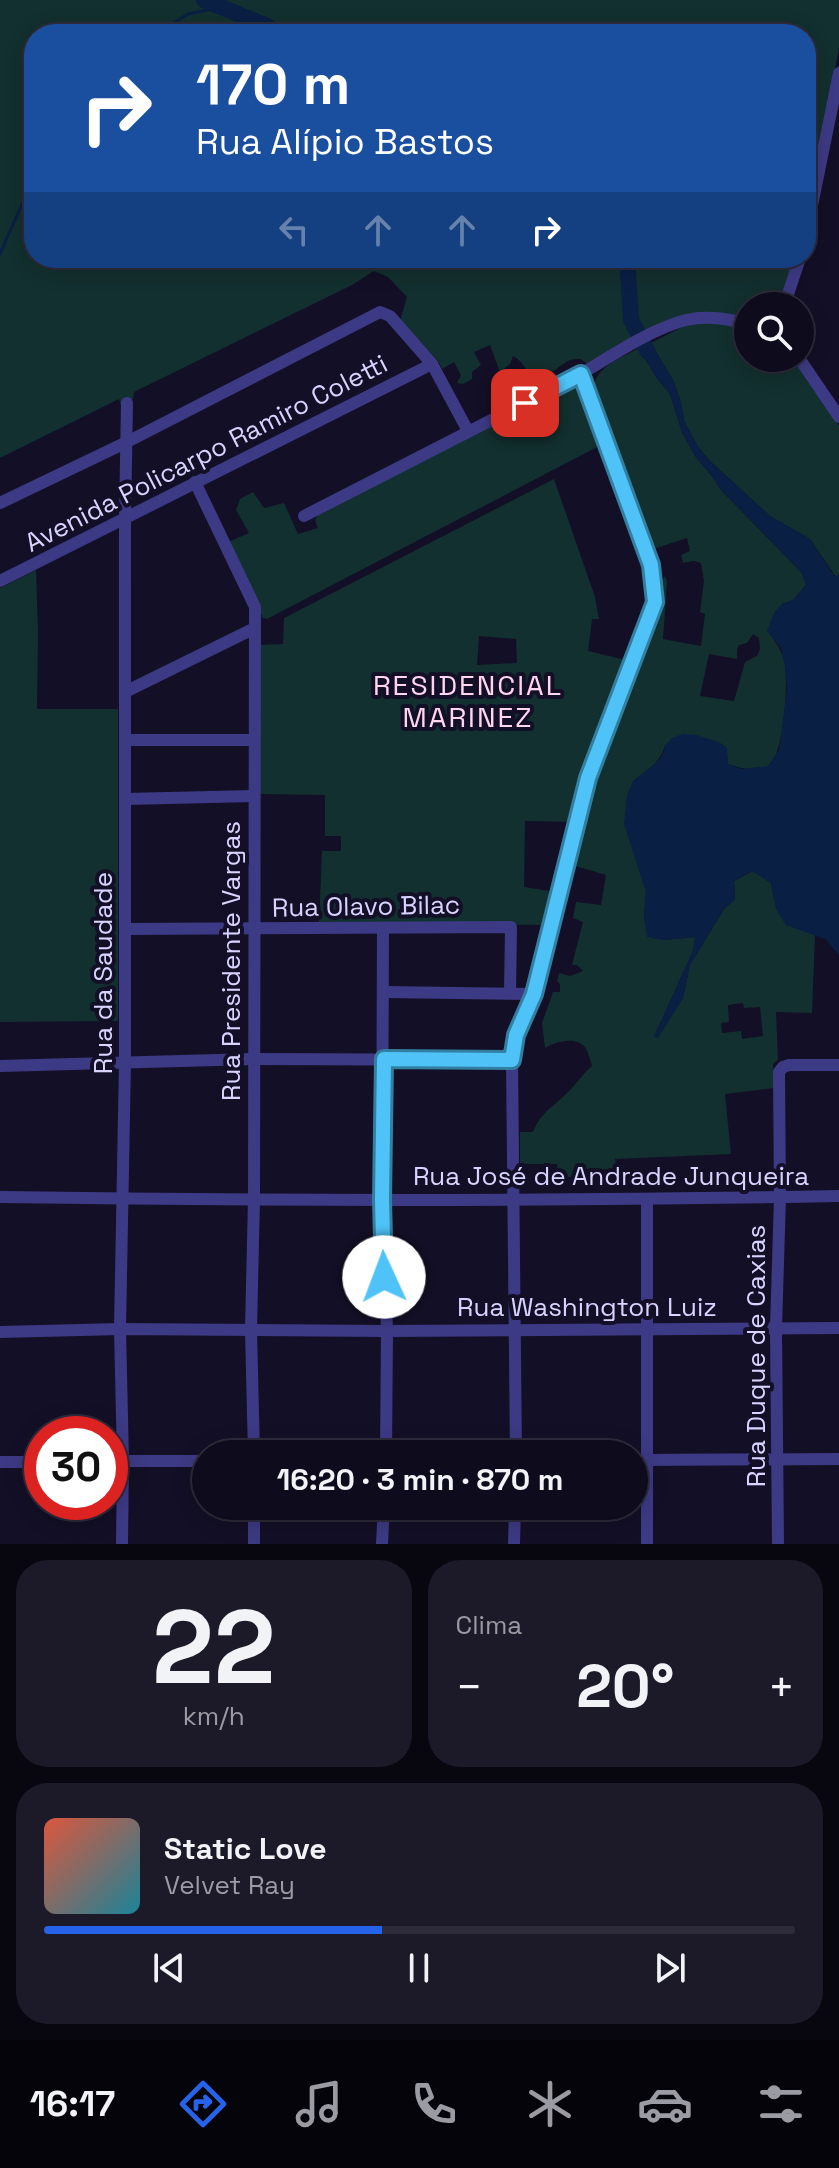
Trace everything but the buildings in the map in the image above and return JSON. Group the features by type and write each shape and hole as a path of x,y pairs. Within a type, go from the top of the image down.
{"street":[{"path":"816,186 839,73"},
{"path":"789,292 797,268"},
{"path":"0,503 127,442 380,312 390,316 432,364 468,431"},
{"path":"304,516 581,374 652,334 685,320 734,320"},
{"name":"Avenida Policarpo Ramiro Coletti","path":"0,581 432,364"},
{"path":"808,372 839,417"},
{"path":"516,1440 512,1060 516,1035 534,994 588,778 655,602 651,565 581,374"},
{"name":"Rua da Saudade","path":"118,1416 125,1062 127,403"},
{"name":"Rua Presidente Vargas","path":"195,482 255,607 251,1330 254,1440"},
{"path":"125,692 255,628"},
{"path":"125,740 254,740"},
{"path":"125,799 254,796"},
{"name":"Rua Olavo Bilac","path":"125,929 511,927 510,993"},
{"path":"383,928 382,1200 387,1331 386,1440"},
{"path":"384,992 534,994"},
{"path":"0,1066 253,1059 512,1060"},
{"name":"Rua Duque de Caxias","path":"778,1544 776,1328 780,1197 779,1072 789,1065 839,1065"},
{"name":"Rua José de Andrade Junqueira","path":"0,1197 382,1200 839,1196"},
{"path":"641,1440 648,1329 647,1199"},
{"name":"Rua Washington Luiz","path":"0,1332 120,1329 839,1328"},
{"path":"648,1460 839,1459"},
{"path":"128,1461 192,1461"},
{"path":"0,1462 24,1462"},
{"name":"Rua da Saudade","path":"121,1520 122,1544"},
{"path":"254,1520 254,1544"},
{"path":"382,1544 383,1520"},
{"path":"514,1544 515,1520"},
{"path":"645,1520 647,1544"}],"green space":[{"path":"0,0 839,0 839,48 816,164 816,24 24,24 24,268 793,268 785,292 734,292 734,319 702,314 588,365 581,359 571,360 541,377 532,375 513,356 510,364 500,372 490,345 474,352 481,365 472,372 472,379 463,384 457,383 461,375 454,362 442,369 400,321 407,297 388,277 374,271 352,285 134,392 133,399 123,401 121,406 119,399 0,458"},
{"path":"705,322 734,326 734,372 802,372 839,426 839,575 836,577 810,539 770,516 698,447 684,421 674,382 651,343 686,325"},
{"path":"639,348 670,394 682,432 695,456 721,490 802,573 806,585 793,600 782,604 772,637 784,661 786,687 782,732 770,764 755,769 728,764 728,759 705,739 694,737 665,745 657,761 633,781 641,870 646,892 644,919 663,940 695,937 693,951 654,1037 683,998 690,965 724,909 735,899 734,881 753,871 771,883 782,918 794,927 815,935 812,1013 776,1012 778,1060 773,1064 774,1088 725,1094 731,1154 615,1159 617,1169 578,1170 578,1177 559,1177 557,1164 520,1164 520,1132 533,1132 543,1115 592,1066 587,1050 575,1041 564,1041 545,1048 542,1023 553,992 560,992 557,981 559,973 570,976 583,971 572,965 583,922 573,918 576,902 601,905 606,875 572,865 592,780 658,582 665,576 663,639 701,646 705,614 700,612 704,581 701,563 683,563 681,555 690,551 687,538 650,550 594,390 603,369","holes":["753,634 759,638 760,649 757,656 745,662 734,701 700,696 709,654 737,659 739,645 747,643","743,1003 744,1008 760,1007 763,1036 742,1039 741,1031 722,1033 721,1023 729,1022 728,1005"]},
{"path":"574,384 579,386 601,445 267,619 263,618 228,542 249,533 236,510 240,499 253,492 264,508 284,503 298,534 318,528 315,520 318,515"},
{"path":"554,479 595,597 599,619 592,619 588,651 630,661 574,822 525,821 524,887 557,892 549,925 319,924 322,851 341,851 341,836 325,836 325,795 259,794 258,645 283,644 284,618","holes":["479,636 516,639 517,663 477,665"]},
{"path":"36,570 37,709 118,709 118,1021 0,1022 0,588"}],"water":[{"path":"651,343 674,382 684,421 698,447 770,516 810,539 835,577 839,575 839,955 825,939 786,925 776,909 771,883 752,871 734,881 735,899 724,909 690,965 683,998 658,1038 654,1037 693,951 695,937 663,940 647,937 644,919 646,892 624,824 627,796 633,781 658,761 665,745 683,734 719,742 727,748 728,764 742,769 768,766 779,750 787,689 781,648 767,631 775,611 793,600 806,585 802,573 721,490 695,456 682,432 670,394 639,348"}],"waterway":[{"path":"204,0 262,24"},
{"path":"172,24 188,14 220,7"},
{"path":"0,254 24,200"},
{"path":"628,268 631,320 648,352"}],"district":[{"name":"RESIDENCIAL MARINEZ","path":"468,701"}],"route":[{"path":"384,1277 384,1059 512,1060 516,1035 534,994 588,778 655,602 651,565 581,374 525,403"}]}
